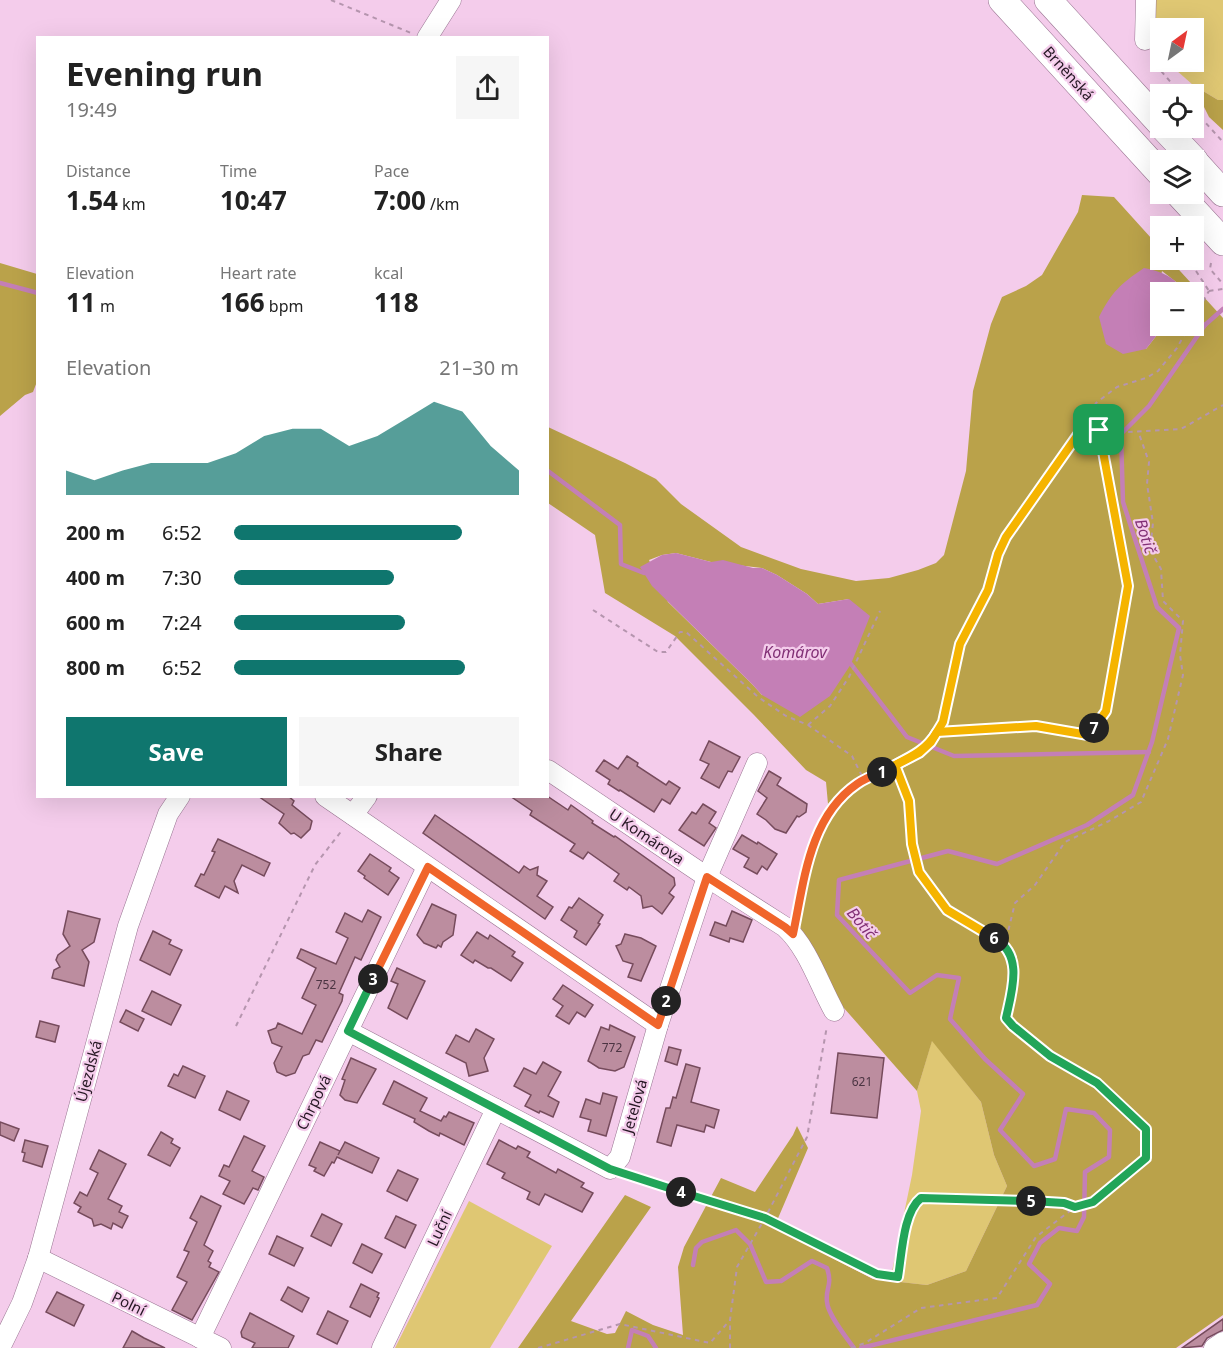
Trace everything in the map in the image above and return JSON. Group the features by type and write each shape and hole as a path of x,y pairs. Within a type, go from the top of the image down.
{"highway":[{"name":"Brněnská","path":"1002,0 1150,163"},
{"path":"1048,0 1150,112"},
{"path":"1173,138 1184,150"},
{"path":"1204,172 1223,193"},
{"path":"1185,204 1217,253"}],"street":[{"path":"420,36 451,0"},
{"path":"1145,40 1146,0"},
{"name":"Jetelová","path":"610,1169 620,1157 658,1025 707,877 757,763"},
{"name":"U Komárova","path":"549,771 785,927 793,934 803,950 832,1007"},
{"name":"Újezdská","path":"0,1348 22,1302 38,1258 128,926 168,814 179,798"},
{"path":"328,798 658,1025"},
{"path":"353,815 366,798"},
{"name":"Chrpová","path":"200,1338 428,867"},
{"path":"348,1031 610,1169"},
{"name":"Luční","path":"382,1348 496,1109"},
{"name":"Polní","path":"38,1258 221,1348"},
{"path":"1214,1348 1223,1342"}],"path":[{"path":"331,0 420,36"},
{"path":"1145,40 1155,64 1172,84"},
{"path":"1204,121 1223,142"},
{"path":"1217,253 1210,269 1223,284"},
{"path":"1196,272 1209,291"},
{"path":"1209,291 1223,289"},
{"path":"1204,300 1209,291"},
{"path":"793,934 812,851 822,823 834,806 856,784 919,753 931,742 943,722 960,644 988,590 1002,545 1084,426 1096,403 1117,387 1146,378 1158,371 1184,336"},
{"path":"1084,426 1112,433 1181,429 1223,405"},
{"path":"937,732 1036,726 1088,735 1106,711 1128,586 1099,430"},
{"path":"851,1348 865,1343 921,1308 997,1298 1036,1237 1075,1207 1093,1202 1146,1158 1146,1129 1097,1083 1050,1056 1006,1018 1015,971 1005,944 1015,903 1035,885 1065,842 1109,821 1141,802 1168,738 1183,675 1180,655 1183,621 1163,602 1161,569 1150,550 1153,523 1147,484 1149,462 1138,431"},
{"path":"593,610 658,652 666,652 680,633 686,632 758,697 786,716 808,725 852,756 864,780"},
{"path":"808,725 830,706 849,677 880,611"},
{"path":"895,765 909,801 919,872 947,910 1005,944"},
{"path":"236,1026 315,866 353,815"},
{"path":"730,1348 730,1320 737,1267 807,1137 832,1007"},
{"path":"610,1169 765,1218 877,1274 898,1277 909,1215 914,1203 921,1198 1064,1203 1075,1207"},
{"path":"538,1348 620,1324 710,1342 730,1320"}],"shaded area":[{"path":"1153,0 1223,0 1223,100 1218,100 1204,92 1204,84 1192,84 1178,72 1204,72 1204,18 1151,18"},
{"path":"1204,92 1218,100 1223,100 1223,130 1209,117 1204,107"},
{"path":"1082,195 1114,197 1150,237 1150,270 1179,270 1190,282 1176,282 1162,271 1160,282 1150,282 1150,330 1146,349 1156,336 1204,336 1204,297 1223,318 1223,1315 1176,1348 518,1348 625,1195 651,1207 571,1321 607,1334 615,1333 626,1311 653,1325 683,1335 678,1267 684,1247 721,1178 755,1192 797,1126 808,1148 776,1223 782,1232 873,1279 927,1285 966,1271 1007,1186 994,1155 981,1102 932,1041 917,1091 836,999 799,925 804,880 812,842 828,804 826,782 806,770 675,636 605,593 595,535 549,504 549,427 656,479 681,504 741,547 801,569 856,581 889,578 918,570 936,563 944,555 966,471 973,391 991,324 1002,297 1026,286 1042,275 1078,212","holes":["676,553 711,562 762,568 807,594 818,604 849,599 762,695 668,602 649,560"]},
{"path":"0,263 36,274 36,384 33,392 25,395 0,416"},
{"path":"932,1040 981,1102 994,1155 1007,1186 966,1271 927,1285 890,1281 912,1175 921,1111 917,1091"},
{"path":"469,1201 552,1246 490,1348 395,1348"}],"water":[{"path":"1144,268 1156,271 1176,282 1150,282 1150,336 1156,336 1146,349 1123,354 1106,344 1099,317 1117,289"},
{"name":"Komárov","path":"676,553 711,562 723,560 753,568 762,568 807,594 818,604 849,599 870,616 851,664 830,696 800,717 762,695 652,586 640,567 662,555"}],"building":[{"path":"709,741 740,757 732,772 728,771 719,788 701,778 709,764 700,760"},
{"path":"627,756 638,763 637,766 666,785 669,781 680,788 670,804 662,799 654,812 608,784 610,780 596,771 604,760 618,769"},
{"path":"769,771 781,778 777,785 807,804 806,812 797,816 786,833 775,829 757,814 767,798 758,791"},
{"path":"549,797 568,810 571,805 593,821 592,823 615,836 674,878 675,885 669,893 674,897 662,914 652,906 643,908 641,896 629,887 627,890 614,881 619,874 588,852 583,859 570,851 575,844 530,815 532,811 513,798"},
{"path":"261,798 290,798 294,801 292,805 312,821 310,829 301,838 294,833 291,834 279,823 284,814"},
{"path":"703,804 716,812 709,823 716,828 704,846 679,830 692,812 696,814"},
{"path":"435,815 519,873 524,866 530,870 538,867 537,875 547,881 537,896 553,907 545,919 423,833"},
{"path":"742,835 777,854 767,870 762,866 757,874 744,867 749,858 733,849"},
{"path":"218,839 270,863 264,876 242,865 234,881 238,893 225,886 219,898 195,886 201,874 204,875 215,852 212,851"},
{"path":"370,854 391,868 389,871 399,878 388,895 358,871"},
{"path":"579,898 603,915 598,923 600,924 586,945 574,937 577,931 561,920 569,907 572,908"},
{"path":"432,904 456,915 453,935 443,942 441,947 438,945 436,948 424,943 417,935"},
{"path":"368,910 381,917 361,960 355,957 339,993 343,995 342,1001 322,1042 316,1040 309,1054 303,1056 295,1073 286,1076 277,1072 274,1063 282,1047 272,1043 268,1031 276,1028 278,1023 302,1034 316,1005 302,998 316,968 297,958 301,949 336,964 348,938 336,932 345,913 362,922"},
{"path":"68,911 100,919 94,942 82,950 89,962 84,986 52,978 54,970 60,967 56,960 58,955 70,946 63,934"},
{"path":"732,911 752,920 743,942 730,938 729,942 710,935 715,922 726,926"},
{"path":"153,931 171,940 169,944 182,950 170,975 140,960"},
{"path":"477,932 488,939 490,935 515,952 512,956 523,963 511,981 491,968 475,960 473,963 461,955"},
{"path":"625,934 641,938 656,946 641,981 628,977 633,964 623,961 616,946 621,944"},
{"path":"397,968 425,981 407,1019 388,1008 398,984 391,981"},
{"path":"563,985 593,1005 585,1017 577,1012 569,1024 556,1016 563,1006 553,999"},
{"path":"152,991 181,1005 171,1025 142,1011"},
{"path":"126,1010 144,1019 138,1031 120,1022"},
{"path":"40,1021 59,1026 55,1042 36,1037"},
{"path":"610,1025 635,1037 624,1067 615,1071 599,1068 588,1061 601,1027 609,1030"},
{"path":"476,1029 494,1039 484,1058 488,1071 469,1076 466,1063 446,1053 456,1035 469,1042"},
{"path":"669,1047 681,1050 677,1065 665,1061"},
{"path":"838,1053 884,1058 877,1118 831,1113"},
{"path":"351,1058 376,1069 357,1103 345,1100 340,1095 345,1080 342,1079"},
{"path":"543,1062 561,1072 548,1096 559,1102 553,1117 525,1106 531,1095 514,1086 524,1068 536,1074"},
{"path":"686,1064 700,1068 691,1102 719,1110 714,1128 706,1125 704,1132 677,1125 671,1146 657,1142 666,1108 670,1108 673,1097 676,1098"},
{"path":"183,1066 205,1076 195,1098 168,1086 174,1074 178,1076"},
{"path":"394,1081 427,1098 420,1111 441,1121 449,1112 474,1123 464,1145 440,1133 439,1136 429,1131 414,1122 415,1119 383,1104"},
{"path":"227,1091 249,1101 240,1120 219,1110"},
{"path":"603,1093 617,1097 606,1136 588,1131 591,1120 580,1117 586,1099 600,1104"},
{"path":"0,1122 19,1129 14,1141 0,1135"},
{"path":"161,1132 173,1139 171,1143 180,1148 170,1166 148,1155"},
{"path":"244,1136 265,1146 252,1171 264,1177 258,1190 253,1188 244,1204 223,1194 230,1181 219,1176 224,1165 229,1167"},
{"path":"25,1140 48,1146 42,1167 23,1161 25,1153 22,1152"},
{"path":"499,1140 516,1149 518,1146 530,1152 527,1157 556,1173 558,1169 584,1183 581,1187 593,1193 582,1212 545,1194 539,1205 527,1199 530,1192 502,1178 505,1173 487,1164"},
{"path":"320,1142 340,1151 338,1155 345,1142 379,1158 372,1173 337,1157 324,1176 314,1171 316,1168 309,1165"},
{"path":"99,1150 126,1164 108,1199 122,1206 119,1212 128,1216 122,1228 113,1223 111,1229 101,1224 94,1226 92,1219 78,1212 81,1207 74,1203 80,1192 87,1196 98,1173 90,1169"},
{"path":"398,1170 418,1179 407,1201 387,1191"},
{"path":"201,1196 221,1206 204,1245 213,1251 208,1261 211,1263 209,1267 219,1272 192,1320 172,1310 187,1282 177,1277 189,1252 184,1250 197,1222 190,1218"},
{"path":"322,1214 342,1224 331,1246 311,1236"},
{"path":"396,1216 416,1225 405,1248 385,1238"},
{"path":"277,1236 303,1248 294,1266 269,1254"},
{"path":"362,1244 382,1254 372,1273 353,1263"},
{"path":"361,1284 379,1293 370,1317 350,1307"},
{"path":"288,1287 309,1298 302,1312 281,1300"},
{"path":"57,1292 84,1305 74,1326 46,1312"},
{"path":"328,1311 348,1321 337,1344 317,1334"},
{"path":"250,1313 294,1336 288,1348 252,1348 255,1343 242,1337 241,1332"},
{"path":"1223,1319 1223,1330 1207,1338 1202,1346 1182,1348"},
{"path":"132,1331 144,1338 165,1348 123,1348"}],"waterway":[{"path":"0,283 36,292"},
{"name":"Botič","path":"861,1348 1037,1305 1050,1284 1029,1264 1040,1243 1059,1228 1077,1231 1084,1217 1085,1172 1109,1157 1110,1130 1094,1113 1066,1109 1055,1159 1034,1166 1000,1130 1023,1094 985,1059 950,1019 959,978 937,975 910,993 837,915 839,880 948,851 997,864 1087,825 1133,795 1152,742 1179,628 1157,607 1123,502 1121,434 1149,406 1205,325 1223,309"},
{"path":"549,472 620,525 621,564 644,573"},
{"path":"851,664 907,737 954,756 1149,752"},
{"path":"693,1265 696,1248 702,1242 736,1230 750,1244 766,1282 781,1281 812,1261 827,1268 828,1307 854,1348"},
{"name":"Botič","path":"628,1348 632,1330 648,1336 656,1348"}],"route":[{"path":"1099,430 1084,426 1006,537 998,554 988,590 960,644 943,722 931,742 919,753 856,784 834,806 822,823 812,851 793,934 707,877 658,1025 428,867 348,1031 610,1169 765,1218 877,1274 898,1277 909,1215 914,1203 921,1198 1064,1203 1075,1207 1093,1202 1146,1158 1146,1129 1097,1083 1050,1056 1006,1018 1015,971 1005,944 947,910 919,872 912,844 909,801 895,765 919,753 931,742 937,732 1036,726 1088,735 1106,711 1128,586 1099,430"}]}
